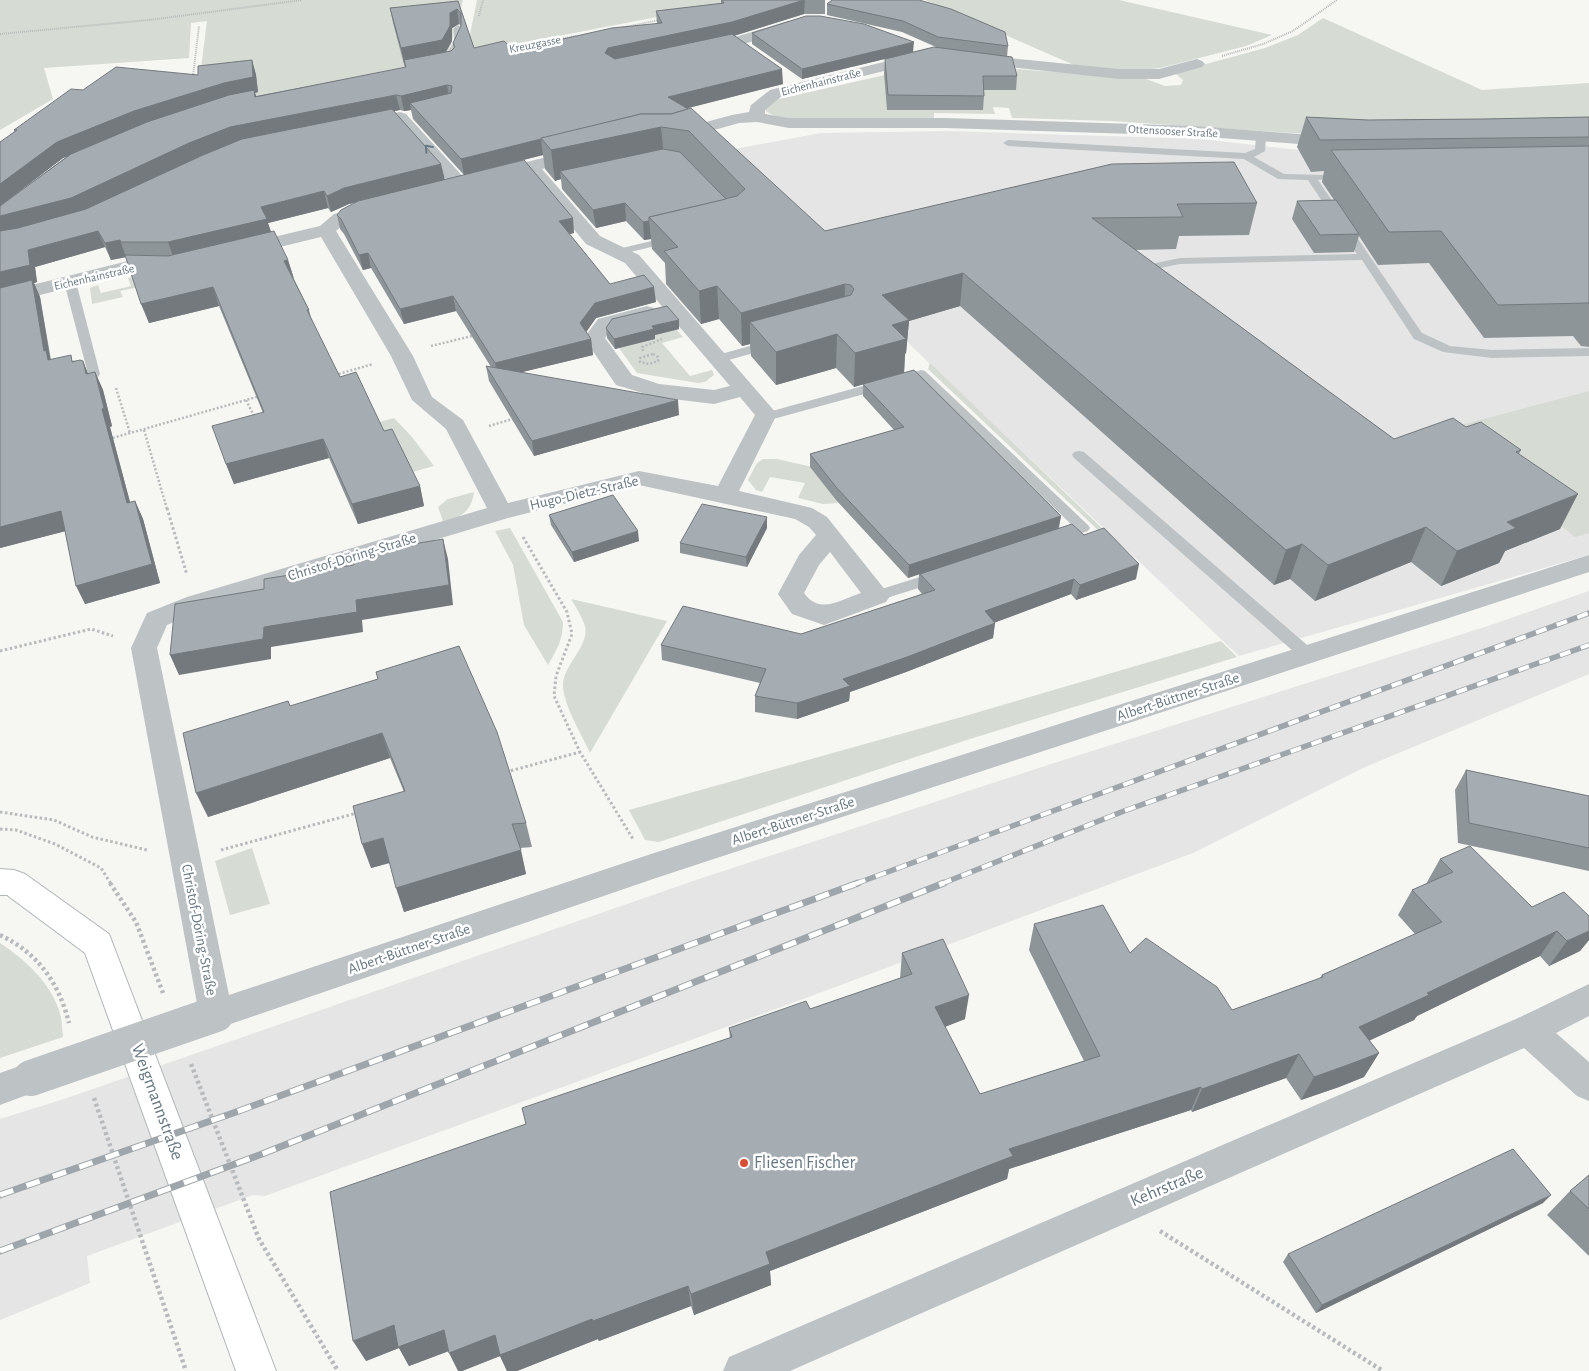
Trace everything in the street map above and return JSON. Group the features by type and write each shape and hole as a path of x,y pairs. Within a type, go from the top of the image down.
{"street":[{"path":"689,52 736,42 805,20"},
{"path":"736,42 752,53"},
{"name":"Eichenhainstraße","path":"756,117 757,108 776,93 933,54 915,46"},
{"path":"961,58 1119,74 1159,74 1196,64"},
{"path":"784,76 800,87"},
{"path":"344,128 404,116 460,184"},
{"path":"658,137 673,137 738,118 756,117"},
{"name":"Ottensooser Straße","path":"756,117 789,123 944,123 1196,131 1349,143"},
{"path":"441,189 596,149"},
{"path":"531,166 554,186 592,240 632,259 766,414 725,496"},
{"path":"222,255 326,230 337,219 355,210"},
{"path":"326,230 401,355 423,400 455,425 501,512"},
{"name":"Eichenhainstraße","path":"0,299 132,266 174,267 184,264"},
{"path":"672,306 605,323 594,338 624,380 656,390 714,397 745,389"},
{"name":"Hugo-Dietz-Straße","path":"501,512 639,478 803,513 818,522 877,596"},
{"name":"Christof-Döring-Straße","path":"216,1014 144,648 156,619 196,603 501,512"},
{"path":"830,536 808,561 792,594 801,608 824,616 877,596"},
{"name":"Albert-Büttner-Straße","path":"15,1083 651,867 1589,563"},
{"name":"Weigmannstraße","path":"0,882 14,882 98,944 256,1371"},
{"name":"Kehrstraße","path":"743,1371 1528,1030 1589,999"},
{"path":"1528,1030 1589,1085"}],"lane":[{"path":"444,62 458,40 458,28"},
{"path":"1008,143 1246,156 1260,151 1261,137"},
{"path":"1246,156 1282,177 1330,177"},
{"path":"1310,177 1418,336 1447,349 1492,354 1589,352"},
{"path":"618,252 681,237"},
{"path":"1150,267 1180,261 1366,257"},
{"path":"70,282 94,374"},
{"path":"718,359 781,341"},
{"path":"766,417 921,374 1083,528 1045,540"},
{"path":"1080,455 1308,655"},
{"path":"877,596 952,572"}],"path":[{"path":"0,34 149,20 302,0"},
{"path":"1196,64 1258,46 1283,36 1304,25 1337,0"},
{"path":"618,28 667,19"},
{"path":"190,84 194,76 199,26"},
{"name":"Kreuzgasse","path":"444,62 579,36"},
{"path":"329,377 476,334"},
{"path":"94,374 115,383 130,433"},
{"path":"102,441 265,395"},
{"path":"246,400 258,425"},
{"path":"459,434 516,418"},
{"path":"144,430 196,603"},
{"path":"520,533 567,612 572,634 556,676 554,696 580,752 651,867"},
{"path":"0,651 91,629 144,648"},
{"path":"503,773 580,752"},
{"path":"0,812 54,820 92,837 185,859 358,812"},
{"path":"0,830 16,830 55,844 101,868 136,922 164,996"},
{"path":"0,935 18,944 33,955 47,971 61,996 70,1028"},
{"path":"190,1062 259,1239 338,1371"},
{"path":"92,1093 186,1371"},
{"path":"1121,1207 1383,1371"}],"shaded area":[{"path":"0,0 463,0 449,52 437,60 226,104 200,76 207,21 191,23 189,58 44,68 53,99 0,130"},
{"path":"477,0 745,0 466,54"},
{"path":"925,0 1119,0 1272,35 1246,46 1160,68 1109,70 1074,65"},
{"path":"1323,18 1482,90 1589,83 1589,129 1337,136 1111,121 1012,118 1009,108 993,107 995,114 934,113 934,118 791,119 773,115 764,108 769,102 779,99 938,63 1146,79 1165,86 1181,85 1183,80 1176,74 1184,70 1265,48 1298,35"},
{"path":"949,131 1200,139 1318,152 1589,145 1589,555 1239,656 928,362 713,153 821,133"},
{"path":"136,276 139,287 120,291 123,297 92,304 90,288 98,285 101,293 131,286 128,278"},
{"path":"668,321 683,337 662,343 690,376 712,370 714,375 705,382 698,383 637,373 619,348 655,339 653,336"},
{"path":"930,363 1104,530 1100,532 928,369"},
{"path":"1589,391 1589,533 1575,537 1443,430"},
{"path":"394,418 412,437 434,466 409,473 376,423"},
{"path":"763,459 777,459 812,467 838,503 823,504 798,498 805,483 770,477 762,492 756,490 748,480 757,463"},
{"path":"474,492 471,504 465,512 460,516 443,521 438,507 448,499"},
{"path":"510,528 563,622 559,644 548,665 524,625 513,565 495,531"},
{"path":"1589,591 1589,674 1365,767 1193,853 830,989 265,1196 253,1195 87,1256 90,1283 0,1320 0,1119 64,1099 702,878 1054,763 1488,626"},
{"path":"571,599 667,621 590,753 570,711 563,686 564,678 584,641 585,634 584,623"},
{"path":"1221,641 1237,657 973,738 659,842 645,840 629,810 965,716"},
{"path":"252,848 270,904 230,915 215,861"},
{"path":"0,943 27,964 49,990 55,999 60,1013 63,1037 0,1058"}],"building":[{"path":"722,0 804,0 732,22 608,48 605,53 615,59 732,34 782,69 668,97 688,109 671,114 641,114 461,159 410,103 451,93 452,86 447,85 401,96 396,95 230,127 189,143 71,198 0,216 0,206 71,154 147,122 229,95 254,90 255,97 406,67 404,60 451,51 455,47 453,43 461,26 461,13 457,9 450,13 450,26 442,40 401,48 390,8 458,1 474,48 504,41 514,50 612,28 662,23 656,11 724,3"},
{"path":"832,0 919,0 951,9 1005,32 1008,46 938,37 903,21 827,4"},
{"path":"806,16 820,16 864,24 914,42 802,69 752,33"},
{"path":"934,47 1012,57 1017,76 983,76 984,96 888,95 885,59"},
{"path":"252,60 253,77 224,83 134,111 57,142 0,184 0,142 71,89 83,90 116,67 198,75 198,66"},
{"path":"691,108 825,231 1112,164 1234,162 1257,203 1177,204 1183,217 1092,218 1394,439 1453,418 1466,427 1481,422 1521,450 1516,452 1578,494 1507,522 1516,528 1457,551 1426,527 1328,565 1302,544 1286,550 963,273 882,295 909,320 892,325 906,339 855,353 837,334 776,352 750,322 851,295 854,289 851,285 845,284 741,313 717,286 699,291 664,251 678,247 649,217 737,196 745,189 689,131 661,127 551,150 541,138 641,114 671,114"},
{"path":"392,109 441,164 344,188 327,196 324,191 261,207 267,219 168,242 121,242 120,240 105,243 98,231 28,250 30,265 0,272 0,231 18,228 86,209 242,139"},
{"path":"1306,117 1368,120 1589,117 1589,137 1320,140"},
{"path":"1589,146 1589,303 1498,305 1441,231 1389,232 1331,150"},
{"path":"663,149 680,152 726,199 649,217 649,221 643,222 625,203 593,210 560,171"},
{"path":"524,160 573,218 559,221 610,284 644,275 654,287 595,303 580,323 591,339 495,363 453,296 400,309 368,253 359,255 341,219 337,215 341,210 358,201"},
{"path":"1336,200 1359,234 1320,235 1297,201"},
{"path":"274,231 288,260 284,261 340,377 356,372 384,431 392,429 420,486 352,504 323,439 226,464 212,426 264,412 213,287 141,304 125,255 168,256"},
{"path":"32,280 44,351 46,350 48,360 71,355 72,362 83,361 86,374 95,372 104,408 102,409 127,503 135,501 152,564 76,586 61,511 0,527 0,288"},
{"path":"667,306 679,320 652,326 654,329 614,339 606,328 612,319"},
{"path":"486,366 678,400 532,441"},
{"path":"914,370 1061,516 909,565 836,487 810,454 904,427 863,384"},
{"path":"613,495 638,531 572,552 549,515"},
{"path":"702,504 767,517 746,557 680,543"},
{"path":"1072,524 1084,535 1104,528 1139,564 1080,585 1074,579 985,611 995,623 843,679 850,686 797,703 755,696 766,669 661,645 683,606 801,634 935,590 920,574"},
{"path":"443,539 449,585 356,600 357,612 264,627 263,639 170,655 175,604 264,589 264,579 354,565 354,554"},
{"path":"459,646 497,732 526,823 512,824 521,850 396,888 383,838 362,844 353,806 405,791 382,733 196,793 183,733 288,701 290,706 378,679 376,672"},
{"path":"1466,770 1589,796 1589,848 1469,823"},
{"name":"Fliesen Fischer","path":"1470,846 1532,907 1564,892 1589,916 1589,931 1567,941 1557,931 1427,993 1429,995 1359,1027 1379,1053 1314,1077 1299,1054 1202,1089 1201,1087 1009,1149 1013,1156 766,1252 770,1264 691,1294 688,1286 593,1321 592,1319 500,1355 495,1335 449,1353 444,1330 398,1347 394,1325 353,1341 330,1192 526,1124 522,1108 732,1037 729,1028 806,1001 810,1009 912,974 902,953 943,939 969,995 935,1007 980,1094 1100,1056 1034,924 1103,905 1130,953 1146,938 1217,987 1232,1010 1323,977 1322,975 1442,922 1412,890 1453,872 1440,859"},
{"path":"1513,1149 1551,1195 1322,1305 1288,1254"},
{"path":"1589,1175 1589,1209 1570,1191"}],"railway":[{"path":"855,884 1589,613"},
{"path":"941,884 1124,811 1589,645"},
{"path":"0,1195 236,1112 858,883"},
{"path":"0,1251 262,1154 944,883"}],"place":[{"name":"Fliesen Fischer","path":"744,1163"}]}
